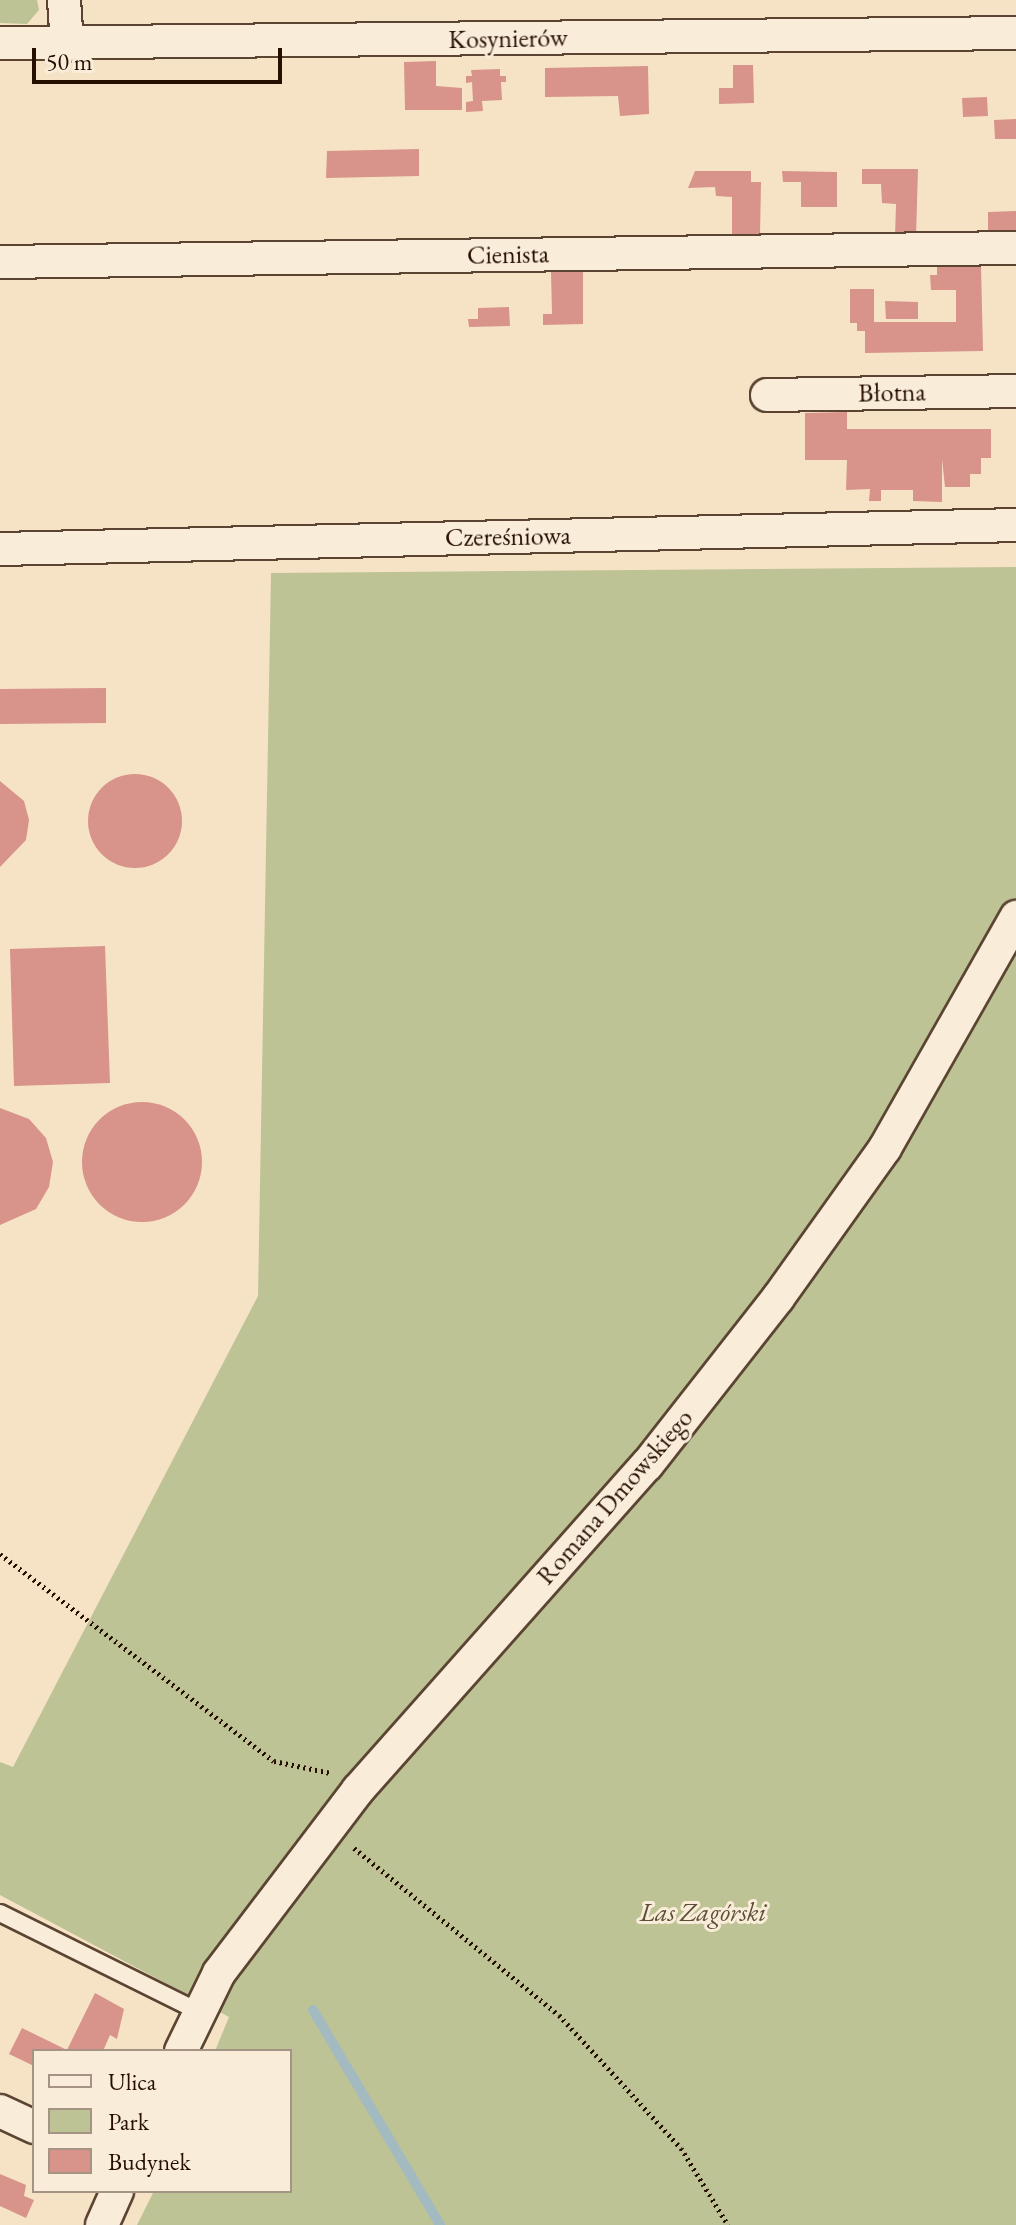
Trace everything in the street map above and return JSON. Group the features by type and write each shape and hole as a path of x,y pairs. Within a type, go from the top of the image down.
{"street":[{"path":"64,0 67,45"},
{"name":"Kosynierów","path":"0,43 67,45 1016,33"},
{"name":"Cienista","path":"0,262 1016,248"},
{"name":"Błotna","path":"767,395 1016,391"},
{"name":"Czereśniowa","path":"0,549 1016,525"},
{"name":"Romana Dmowskiego","path":"182,2049 219,1973 358,1790 647,1465 778,1298 885,1148 1016,917"},
{"path":"0,2111 32,2126"},
{"path":"102,2225 116,2193"}],"lane":[{"path":"0,1913 199,2012"}],"path":[{"path":"0,1554 274,1761 339,1774 358,1790"},
{"path":"329,1828 559,2015 681,2148 728,2225"}],"green space":[{"path":"0,0 37,0 39,10 27,24 0,23"},
{"name":"Las Zagórski","path":"1016,567 1016,2225 137,2225 153,2193 292,2193 292,2049 216,2049 229,2017 0,1895 0,1762 13,1767 258,1296 271,573"}],"building":[{"path":"436,61 436,86 462,88 462,110 405,110 404,62"},
{"path":"733,65 753,65 754,103 719,104 719,88 733,88"},
{"path":"648,66 649,114 620,116 618,96 545,97 545,68"},
{"path":"500,69 500,76 506,76 506,82 501,82 502,100 482,101 483,111 466,112 466,102 473,101 472,82 466,83 466,76 472,76 471,70"},
{"path":"987,97 988,116 963,117 962,98"},
{"path":"1016,119 1016,139 995,139 994,120"},
{"path":"419,149 419,176 326,178 327,151"},
{"path":"862,169 918,169 916,237 895,237 896,204 882,203 881,184 862,184"},
{"path":"695,171 751,171 751,182 761,182 760,236 732,236 732,197 716,196 715,187 688,188"},
{"path":"782,171 837,172 837,207 801,207 801,182 783,182"},
{"path":"1016,211 1016,235 988,236 988,212"},
{"path":"981,266 983,351 865,353 865,331 857,331 857,323 850,323 850,289 874,289 874,322 956,322 956,290 931,290 930,275 937,275 937,267"},
{"path":"551,272 583,272 583,324 543,325 543,314 552,314"},
{"path":"885,301 918,302 918,319 886,319"},
{"path":"509,307 510,326 469,327 468,319 478,319 478,308"},
{"path":"847,412 847,429 991,429 991,458 981,458 981,474 970,474 970,487 945,487 942,459 942,502 913,501 913,490 881,490 881,501 869,501 870,489 846,490 847,460 805,460 805,413"},
{"path":"106,688 106,723 0,724 0,689"},
{"path":"135,774 153,778 168,788 178,803 182,821 178,839 168,854 153,864 135,868 117,864 102,854 92,839 88,821 92,803 102,788 117,778"},
{"path":"0,781 24,801 29,820 26,840 0,867"},
{"path":"105,946 110,1083 14,1086 10,949"},
{"path":"142,1102 165,1107 184,1120 197,1139 202,1162 197,1185 184,1204 165,1217 142,1222 119,1217 100,1204 87,1185 82,1162 87,1139 100,1120 119,1107"},
{"path":"0,1108 29,1119 46,1138 53,1162 49,1187 36,1209 0,1225"},
{"path":"95,1993 124,2009 117,2039 110,2035 104,2049 67,2049"},
{"path":"22,2028 65,2049 32,2049 32,2065 9,2054"},
{"path":"0,2174 26,2185 24,2196 34,2200 26,2218 0,2206"}],"waterway":[{"path":"313,2010 440,2225"}]}
